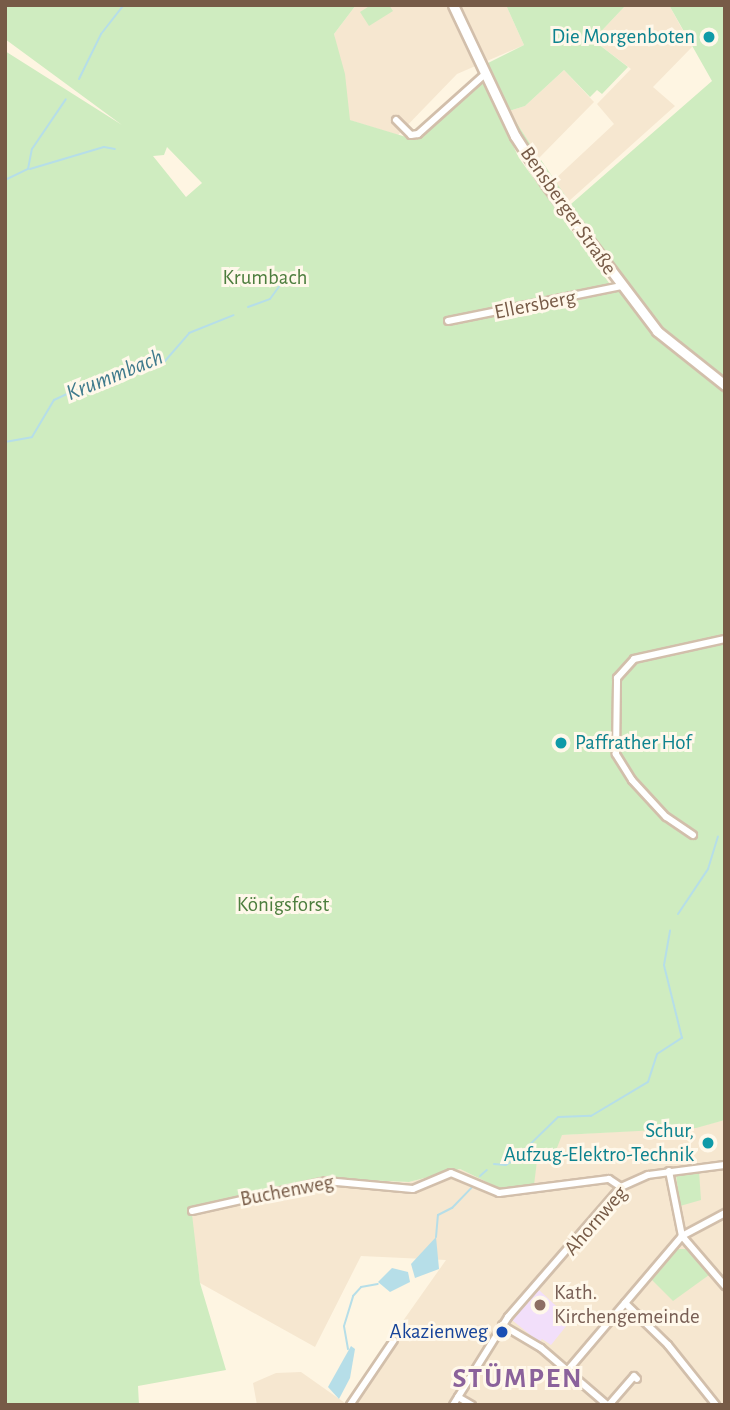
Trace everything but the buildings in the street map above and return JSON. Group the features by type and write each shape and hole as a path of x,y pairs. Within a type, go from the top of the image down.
{"main road":[{"name":"Bensberger Straße","path":"453,5 524,152 621,286 670,345 725,385"}],"street":[{"path":"396,120 411,135 418,134 485,74"},
{"name":"Ellersberg","path":"448,321 621,286"},
{"path":"693,835 666,817 632,780 615,754 617,678 634,660 725,639"},
{"name":"Ahornweg","path":"453,1405 502,1325 621,1187 669,1171 725,1165"},
{"path":"669,1171 682,1236 725,1286"},
{"name":"Buchenweg","path":"192,1211 326,1181 413,1189 450,1172 499,1193 609,1179 621,1187"},
{"path":"568,1370 682,1236 725,1213"},
{"path":"625,1303 668,1345 716,1405"},
{"path":"502,1325 568,1370 608,1405 634,1376 637,1379"},
{"path":"349,1405 394,1340"},
{"path":"458,1397 472,1405"}],"shaded area":[{"path":"356,5 506,5 524,45 457,74 398,135 349,120 334,34"},
{"path":"626,5 669,5 692,47 653,87 675,106 569,201 554,180 614,124 597,104 631,69 593,40"},
{"path":"564,70 594,102 539,158 509,111 525,106"},
{"path":"725,1120 725,1405 257,1405 253,1383 276,1373 301,1372 345,1403 446,1260 361,1256 315,1347 200,1283 191,1215 338,1179 409,1182 460,1169 503,1190 533,1185 538,1153 561,1135 696,1127"},
{"name":"Kath. Kirchengemeinde","path":"539,1290 571,1320 551,1345 542,1339 539,1342 512,1320"}],"green space":[{"name":"Königsforst","path":"5,5 356,5 334,34 345,74 350,120 416,140 481,78 519,158 612,287 623,285 569,211 571,204 712,81 669,5 725,5 725,1120 696,1128 562,1135 555,1153 538,1153 534,1185 503,1190 460,1169 409,1182 338,1179 192,1214 200,1283 226,1370 138,1386 139,1405 5,1405 5,51 122,125 5,39","holes":["167,147 202,183 186,197 153,156 164,155"]},
{"path":"371,5 389,5 393,11 369,26 360,12"},
{"path":"506,5 626,5 593,40 628,67 602,94 597,90 590,97 564,70 525,106 509,111 536,153 532,155 484,65 524,45"},
{"path":"541,160 567,198 561,199 538,165"},
{"path":"699,1171 701,1200 680,1206 676,1175"},
{"path":"678,1249 686,1249 709,1275 673,1301 652,1280"}],"water":[{"path":"436,1237 439,1269 415,1278 411,1264"},
{"path":"392,1268 408,1272 410,1282 390,1292 378,1282"},
{"path":"351,1346 355,1349 350,1378 339,1399 328,1387"}],"waterway":[{"path":"79,79 101,34 124,5"},
{"path":"5,180 28,169 32,149 66,99"},
{"path":"30,169 104,147 115,149"},
{"name":"Krummbach","path":"248,307 270,299 280,285"},
{"name":"Krummbach","path":"5,442 32,437 54,400 89,384 104,384 165,361 189,333 234,315"},
{"path":"678,914 708,869 718,837"},
{"path":"494,1164 506,1165 515,1159 558,1117 591,1116 648,1082 657,1054 682,1038 664,965 670,931"},
{"path":"480,1176 487,1170"},
{"path":"436,1237 438,1215 452,1208 473,1186"},
{"path":"348,1349 344,1326 353,1296 361,1287 378,1284"}],"place":[{"name":"Die Morgenboten","path":"709,37"},
{"name":"Paffrather Hof","path":"561,743"},
{"name":"Schur, Aufzug-Elektro-Technik","path":"708,1143"},
{"name":"Kath. Kirchengemeinde","path":"540,1305"},
{"name":"Akazienweg","path":"502,1332"}],"district":[{"name":"STÜMPEN","path":"518,1379"}],"park label":[{"name":"Krumbach","path":"265,278"}]}
